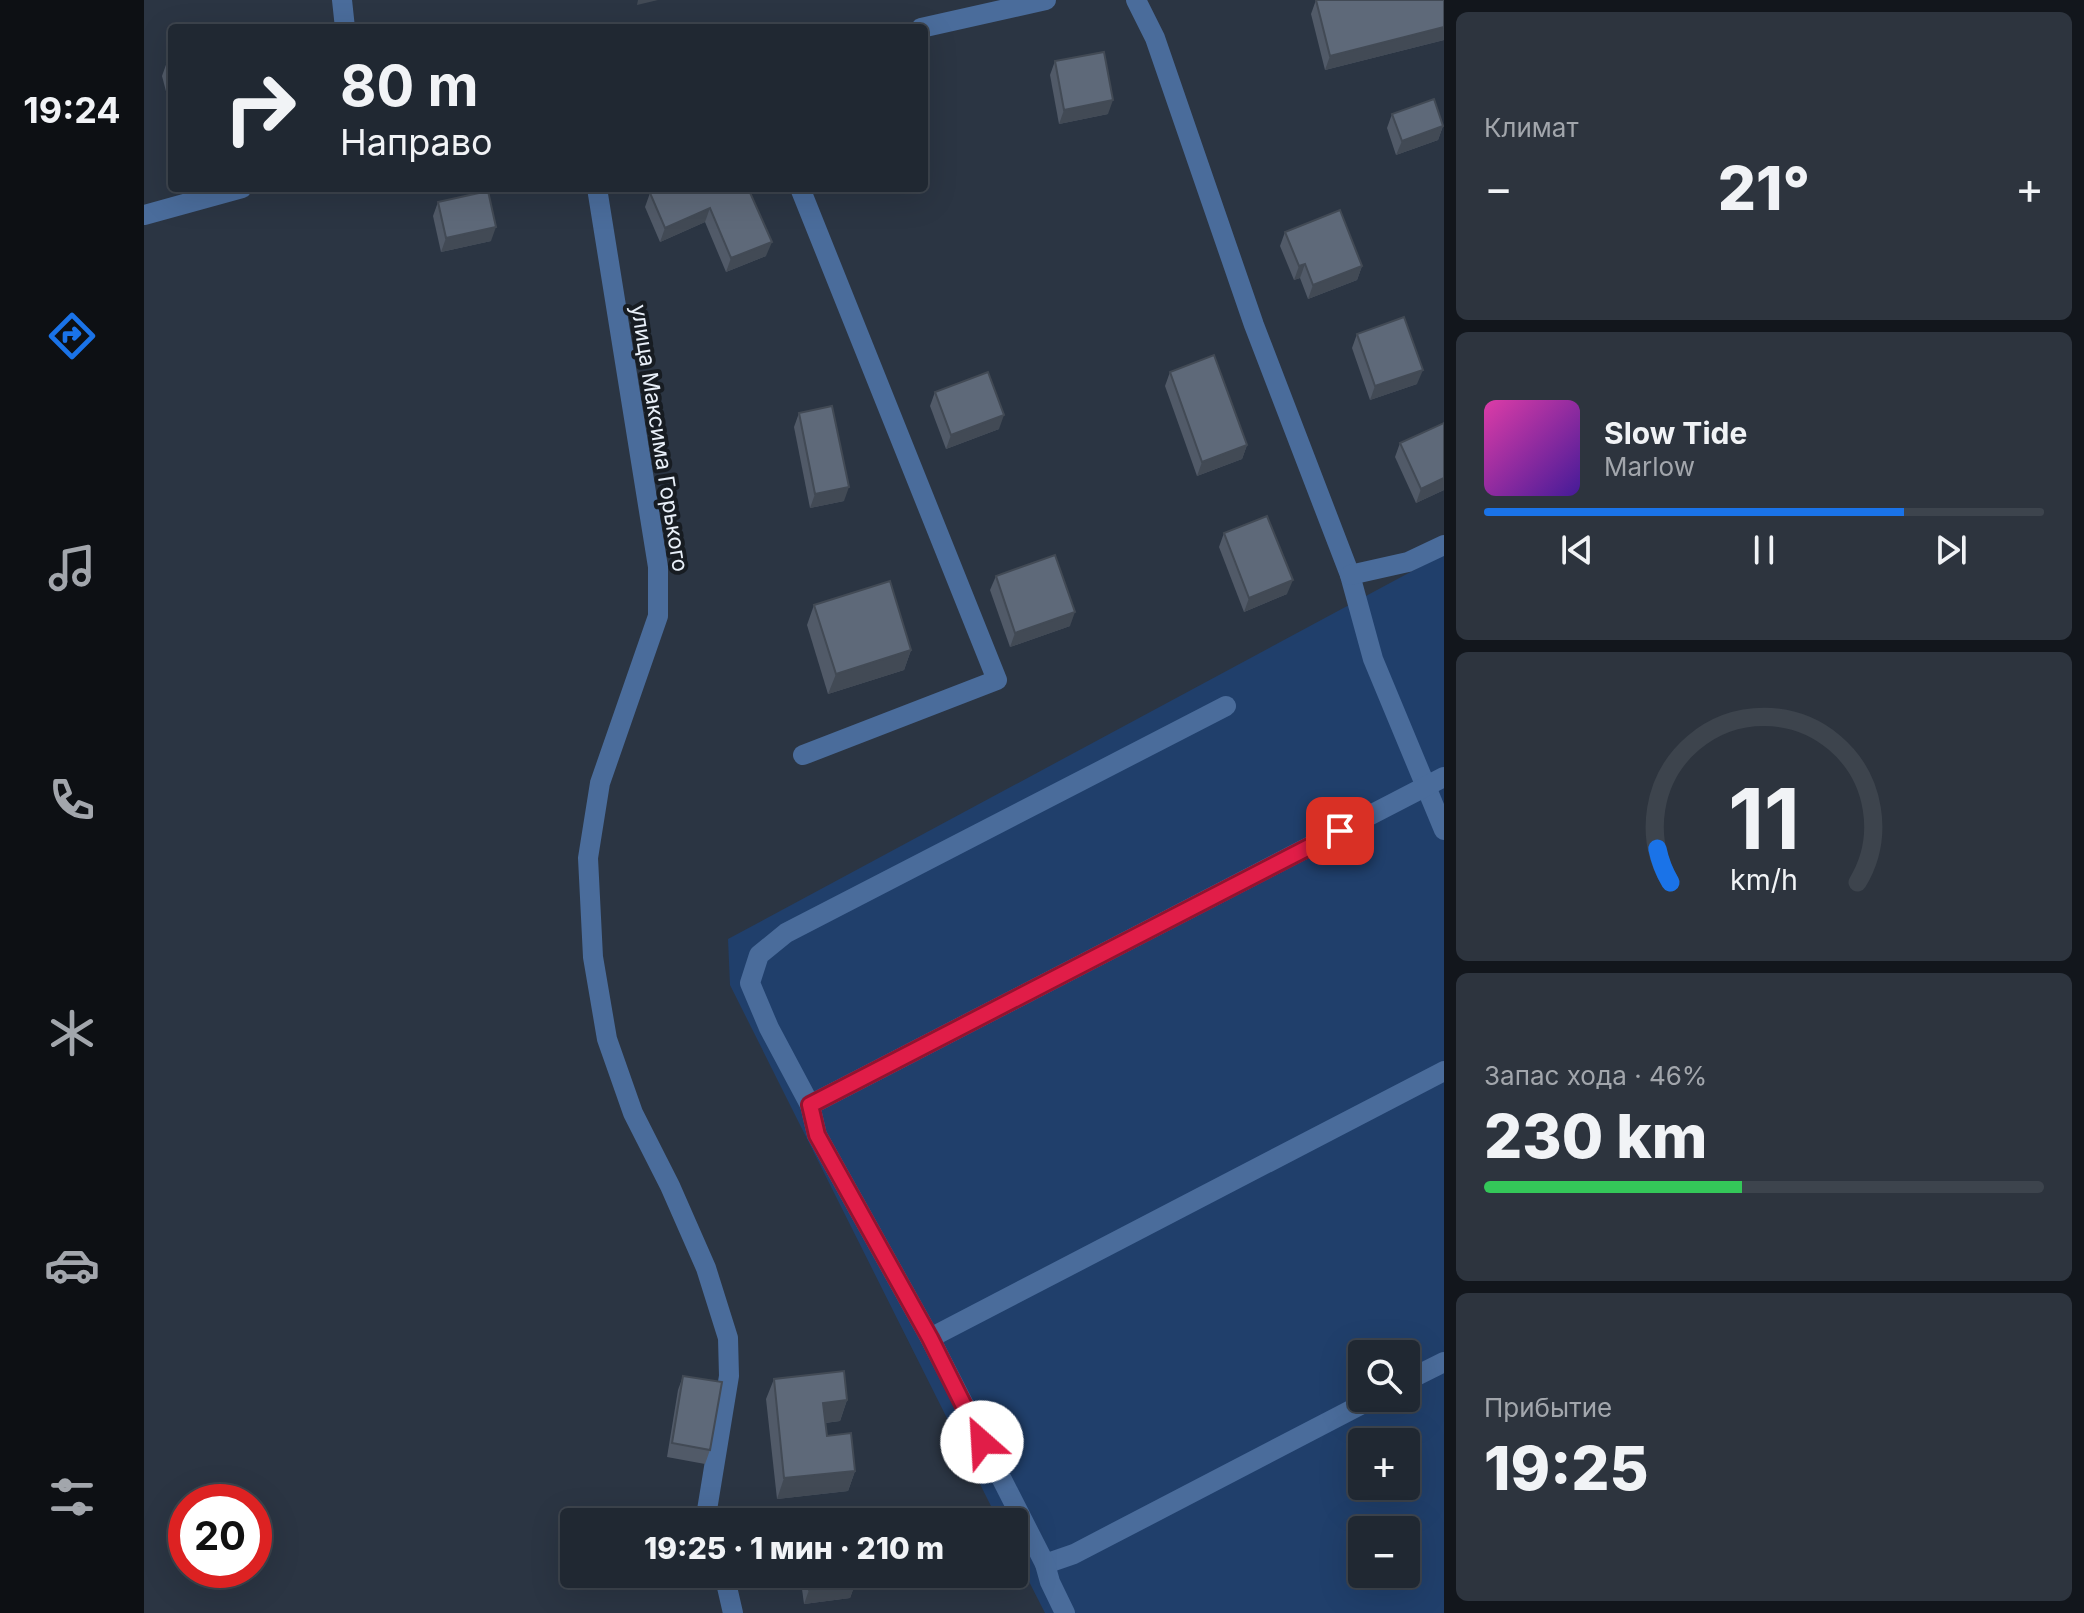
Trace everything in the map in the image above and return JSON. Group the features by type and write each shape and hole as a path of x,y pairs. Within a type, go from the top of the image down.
{"street":[{"path":"342,0 345,24"},
{"path":"928,26 1046,0"},
{"path":"1136,0 1155,38 1254,325 1350,575 1373,659 1444,830"},
{"path":"144,215 227,192"},
{"name":"улица Максима Горького","path":"598,192 658,567 658,616 600,783 588,858 593,957 607,1039 633,1113 706,1268 728,1338 729,1376 707,1508"},
{"path":"802,192 997,680 803,755"},
{"path":"1350,575 1408,562 1444,545"},
{"path":"1065,1613 1045,1564 930,1338 817,1135 810,1105 769,1028 750,983 759,955 786,933 1226,706"},
{"path":"810,1105 1444,777"},
{"path":"930,1338 1444,1071"},
{"path":"1420,1374 1444,1362"},
{"path":"1045,1564 1074,1554 1348,1412"},
{"path":"727,1588 733,1613"}],"shaded area":[{"path":"1444,554 1444,1613 1045,1613 1028,1580 1028,1508 992,1508 730,985 728,939"}],"building":[{"path":"1316,0 1444,0 1444,27 1330,56"},
{"path":"1104,52 1113,100 1064,110 1055,61"},
{"path":"1434,99 1443,126 1402,141 1392,114"},
{"path":"488,192 496,227 446,238 438,202"},
{"path":"750,192 772,242 731,258 710,208 665,228 650,193"},
{"path":"1340,210 1362,266 1313,285 1305,264 1299,266 1285,232"},
{"path":"1404,317 1423,370 1375,386 1357,334"},
{"path":"1214,355 1247,445 1202,462 1170,372"},
{"path":"988,372 1004,415 951,435 935,392"},
{"path":"832,406 849,487 815,494 799,413"},
{"path":"1444,423 1444,478 1421,489 1400,443"},
{"path":"1267,516 1293,580 1249,598 1224,533"},
{"path":"1055,555 1075,612 1015,633 996,576"},
{"path":"890,581 911,650 836,674 814,605"},
{"path":"844,1371 847,1400 823,1403 827,1436 851,1433 855,1471 784,1478 774,1379"},
{"path":"683,1376 722,1382 710,1450 672,1443"}],"route":[{"path":"982,1442 930,1338 817,1135 810,1105 1340,831"}]}
